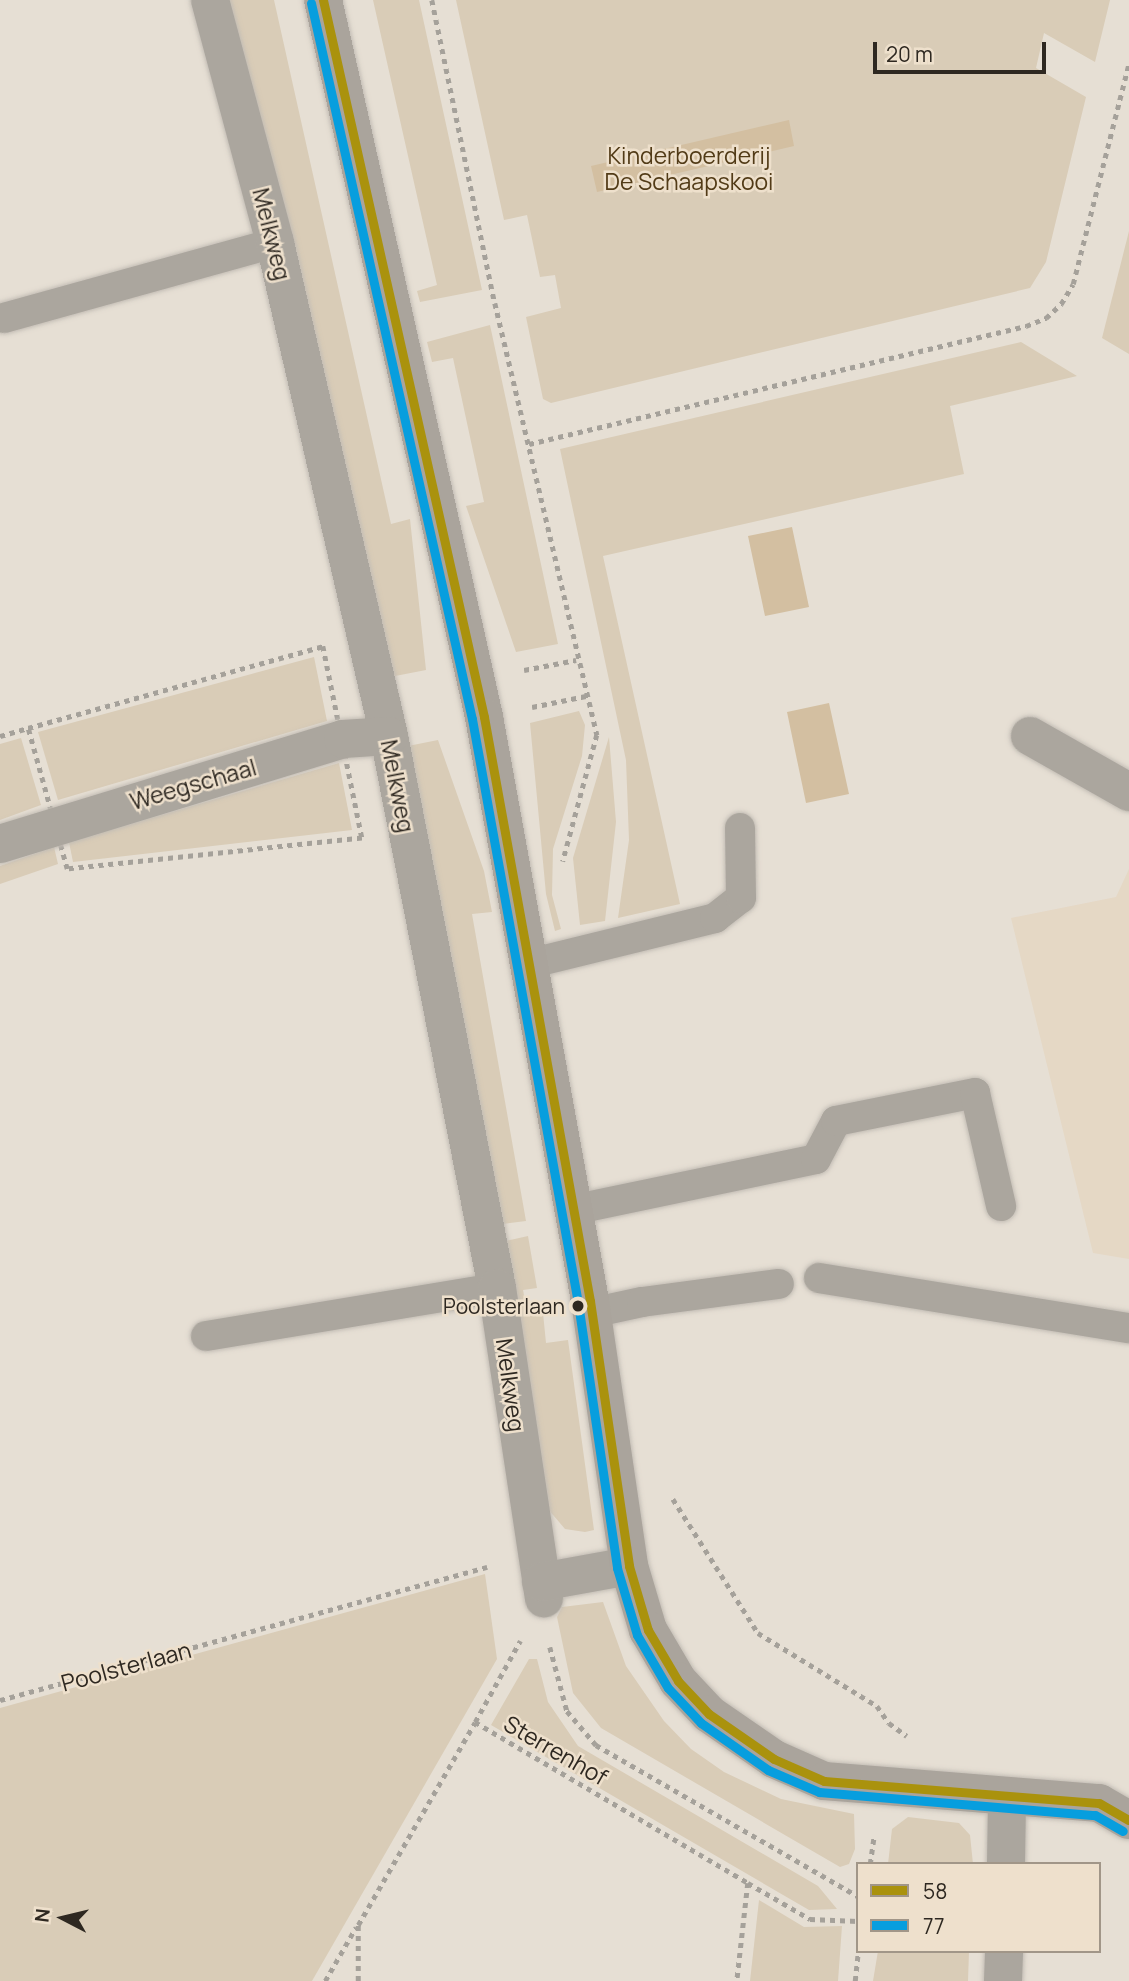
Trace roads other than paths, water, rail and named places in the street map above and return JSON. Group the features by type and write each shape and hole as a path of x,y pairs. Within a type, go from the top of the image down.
{"street":[{"name":"Melkweg","path":"209,0 275,243 389,736 497,1287 540,1578 629,1566"},
{"path":"323,0 484,716 591,1314 629,1566 648,1630 678,1681 709,1714 774,1759 824,1781 1007,1798 1099,1803 1129,1820"},
{"name":"Weegschaal","path":"0,844 344,740 389,736"},
{"path":"1030,736 1129,792"},
{"path":"1006,1862 1007,1798"},
{"path":"1003,1981 1004,1953"}],"lane":[{"path":"4,318 275,243"},
{"path":"528,964 715,918 741,898 740,828"},
{"path":"572,1210 816,1159 836,1121 975,1093 1001,1206"},
{"path":"819,1278 1129,1328"},
{"path":"591,1314 642,1302 779,1284"},
{"path":"206,1336 497,1287"}],"place":[{"name":"Poolsterlaan","path":"578,1306"}],"park label":[{"name":"Kinderboerderij De Schaapskooi","path":"689,168"}]}
